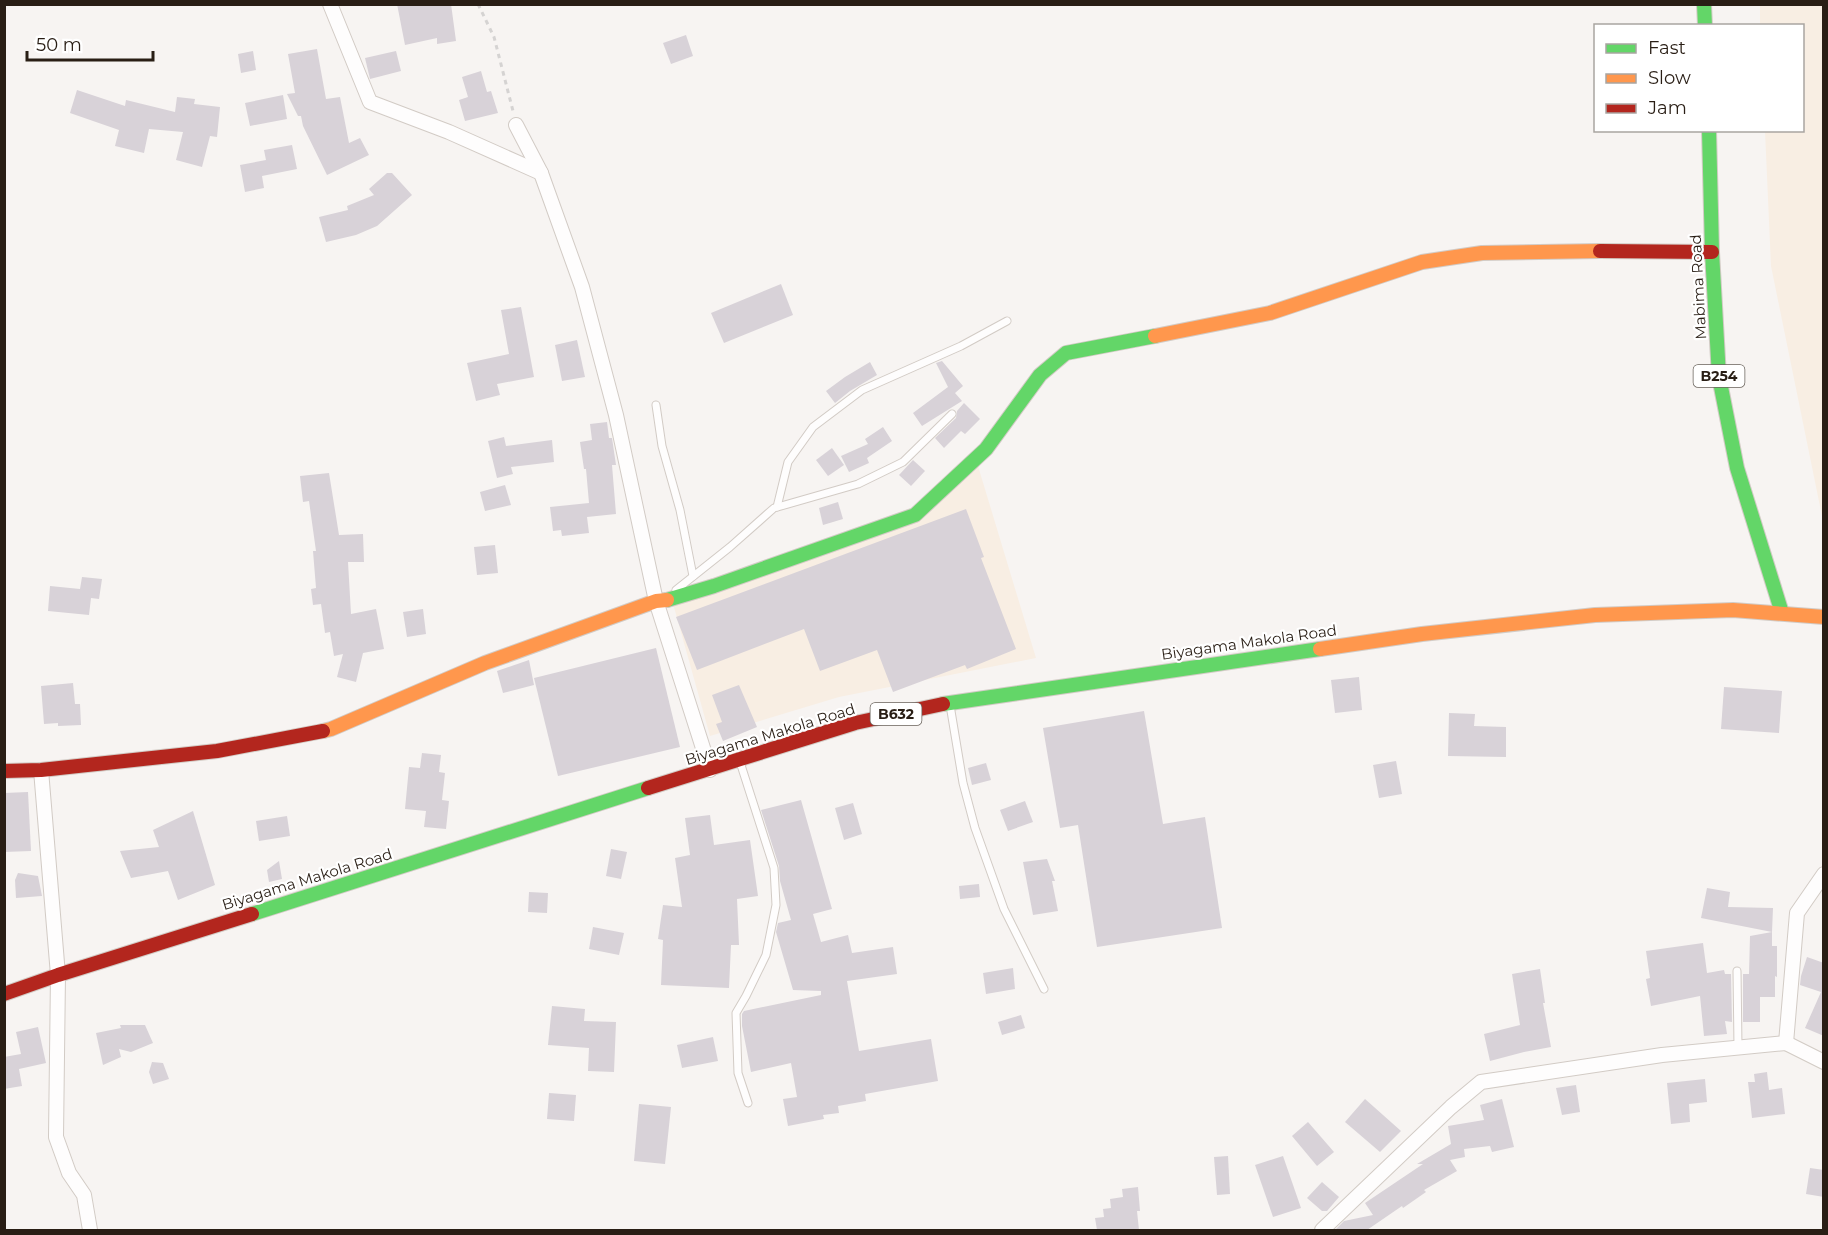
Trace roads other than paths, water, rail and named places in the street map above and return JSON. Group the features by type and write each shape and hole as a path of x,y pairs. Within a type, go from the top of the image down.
{"main road":[{"path":"1704,4 1705,24"},
{"name":"Mabima Road","path":"1709,132 1712,252 1719,377 1737,468 1782,613"},
{"path":"4,771 41,770 217,751 331,729 484,663 660,600 714,586 915,515 986,449 1040,375 1066,352 1270,313 1422,262 1482,253 1712,252"},
{"name":"Biyagama Makola Road","path":"4,994 855,723 949,702 1520,622 1595,615 1733,610 1824,617"}],"street":[{"path":"330,4 370,102 449,132 540,173"},
{"path":"516,124 540,173 582,287 616,415 660,600 710,770"},
{"path":"41,770 58,975 56,1137 69,1173 84,1195 90,1230"},
{"path":"1786,1043 1797,913 1824,874"},
{"path":"1321,1230 1451,1107 1481,1082 1662,1055 1786,1043 1824,1062"}],"lane":[{"path":"777,507 788,462 813,427 862,390 961,346 1007,321"},
{"path":"656,405 662,446 680,510 693,576"},
{"path":"660,600 693,576 774,508 858,484 903,462 952,414"},
{"path":"949,702 963,783 975,828 1004,909 1044,989"},
{"path":"739,760 774,868 776,905 766,955 736,1013 738,1073 748,1103"},
{"path":"1737,971 1738,1047"}]}
